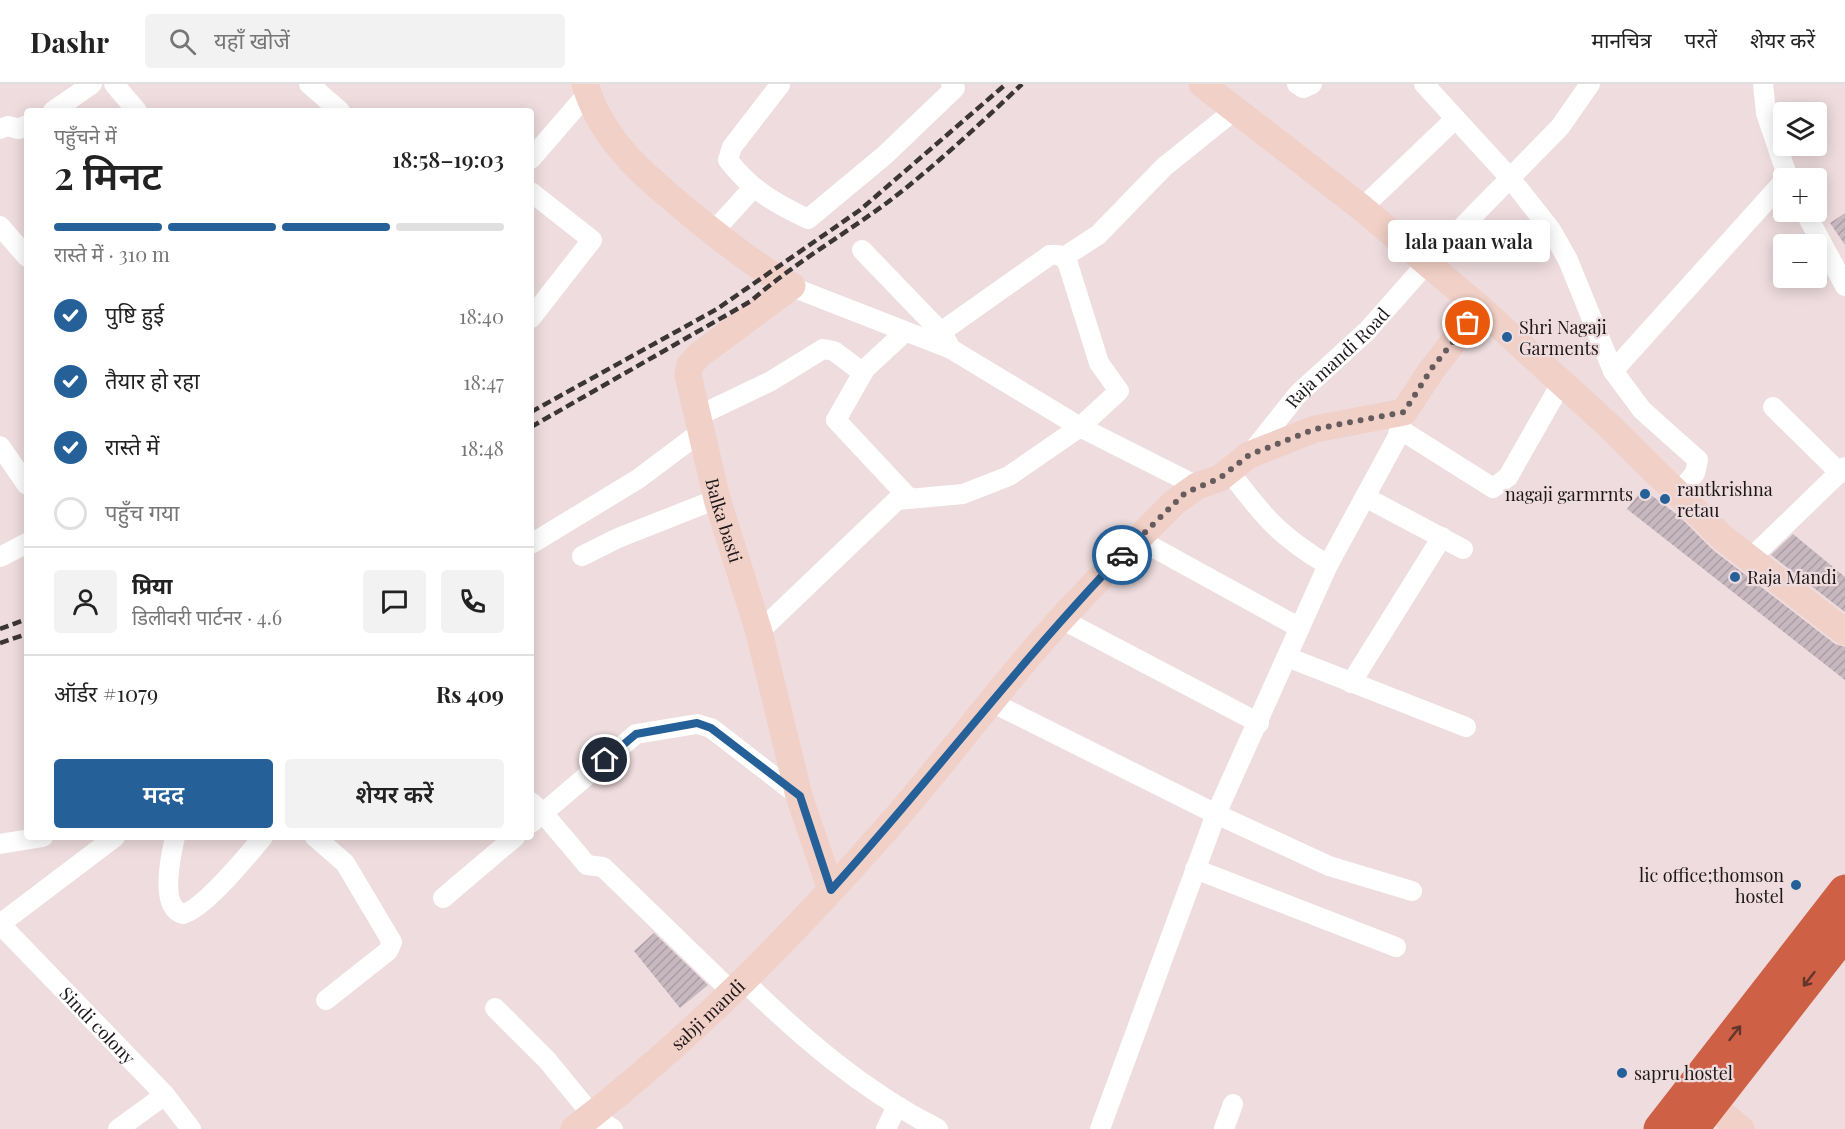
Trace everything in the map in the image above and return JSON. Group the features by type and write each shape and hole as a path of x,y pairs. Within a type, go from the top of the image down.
{"highway":[{"path":"1660,1129 1845,891"},
{"path":"1702,1117 1845,933"}],"street":[{"path":"57,108 93,84"},
{"path":"114,84 134,108"},
{"path":"309,84 334,108"},
{"path":"780,85 728,155 731,164 753,188 778,205 808,219 885,155 955,88 951,84"},
{"path":"1202,84 1362,208 1427,262 1562,382 1723,538 1845,632"},
{"path":"1297,84 1303,88 1312,84"},
{"path":"1424,84 1510,178 1551,230 1568,260 1613,371 1642,410 1698,460 1695,473 1678,494"},
{"name":"Raja mandi Road","path":"1239,463 1298,394 1367,331 1427,262 1560,127 1590,84"},
{"path":"1763,84 1766,113 1783,168"},
{"path":"534,155 586,88"},
{"path":"586,88 594,111 626,158 713,232 766,273 792,287 951,349 1080,427 1197,486"},
{"path":"941,332 1050,255 1064,257 1098,235 1156,174 1236,109"},
{"path":"1362,208 1455,119"},
{"path":"0,129 8,126 19,129 24,127"},
{"path":"713,232 753,188"},
{"path":"1613,371 1773,193"},
{"path":"534,194 592,240 534,314"},
{"path":"1810,222 1845,286"},
{"path":"0,226 24,254"},
{"path":"862,250 941,332 951,349"},
{"path":"759,632 894,502 908,497 963,494 1008,476 1080,427 1119,391 1099,363 1064,257"},
{"name":"Balka basti","path":"792,287 694,360 688,375 717,499 759,632 800,796 831,890"},
{"path":"1100,1129 1216,814 1259,723 1328,565 1432,368 1480,308"},
{"path":"905,332 863,373 836,420 908,497"},
{"path":"534,542 638,479 700,423 823,349 834,351 863,373"},
{"path":"1402,421 1493,488 1508,477 1562,382"},
{"path":"1751,558 1842,470 1773,407"},
{"name":"sabji mandi","path":"593,1124 738,986 831,890 993,703 1061,619 1176,501 1197,486 1239,463 1315,429 1402,421"},
{"path":"0,446 24,481"},
{"path":"1239,463 1266,520 1293,544 1328,565"},
{"path":"1365,497 1463,549"},
{"path":"582,556 618,538 717,499"},
{"path":"1351,683 1442,537"},
{"path":"1138,539 1300,628"},
{"path":"0,557 24,545"},
{"path":"1061,619 1259,723"},
{"path":"1287,657 1466,727"},
{"path":"993,703 1216,814 1329,866 1412,891"},
{"path":"800,796 718,734 697,723 636,734 535,813 587,865 603,867 738,986 819,1051 896,1108 938,1129"},
{"path":"0,844 25,840"},
{"name":"Sindi colony","path":"111,840 0,924 165,1095 191,1129"},
{"path":"174,840 168,876 173,904 176,911 183,914 195,909 213,892 259,840"},
{"path":"318,840 345,863 392,942 388,951 326,1000"},
{"path":"443,898 511,840"},
{"path":"1195,869 1396,947"},
{"path":"495,1008 547,1060 593,1124"},
{"path":"118,1129 165,1095"},
{"path":"1224,1129 1233,1104"},
{"path":"886,1129 896,1108"},
{"path":"1702,1117 1741,1129"}],"building":[{"path":"1845,213 1845,245 1830,223"},
{"name":"Raja Mandi","path":"1643,489 1679,516 1713,550 1835,644 1845,647 1845,680 1627,509"},
{"name":"Raja Mandi","path":"1793,534 1845,577 1845,612 1771,555"},
{"path":"654,933 708,985 680,1008 634,951"}],"railway":[{"path":"534,410 717,309 860,210 1006,84"},
{"path":"534,425 751,301 818,250 888,202 956,145 1022,84"},
{"path":"0,629 24,620"},
{"path":"0,643 24,635"}],"way so far":[{"path":"1122,555 1185,493 1220,478 1249,455 1315,429 1404,412 1432,368 1468,323"}],"place":[{"name":"lala paan wala","path":"1468,323"},
{"name":"Shri Nagaji Garments","path":"1507,337"},
{"name":"nagaji garmrnts","path":"1645,494"},
{"name":"rantkrishna retau","path":"1665,499"},
{"name":"Raja Mandi","path":"1735,577"},
{"name":"lic office;thomson hostel","path":"1796,885"},
{"name":"sapru hostel","path":"1622,1073"}],"route":[{"path":"605,760 636,734 697,723 711,728 800,796 831,890 889,826 1061,619 1122,555"}]}
